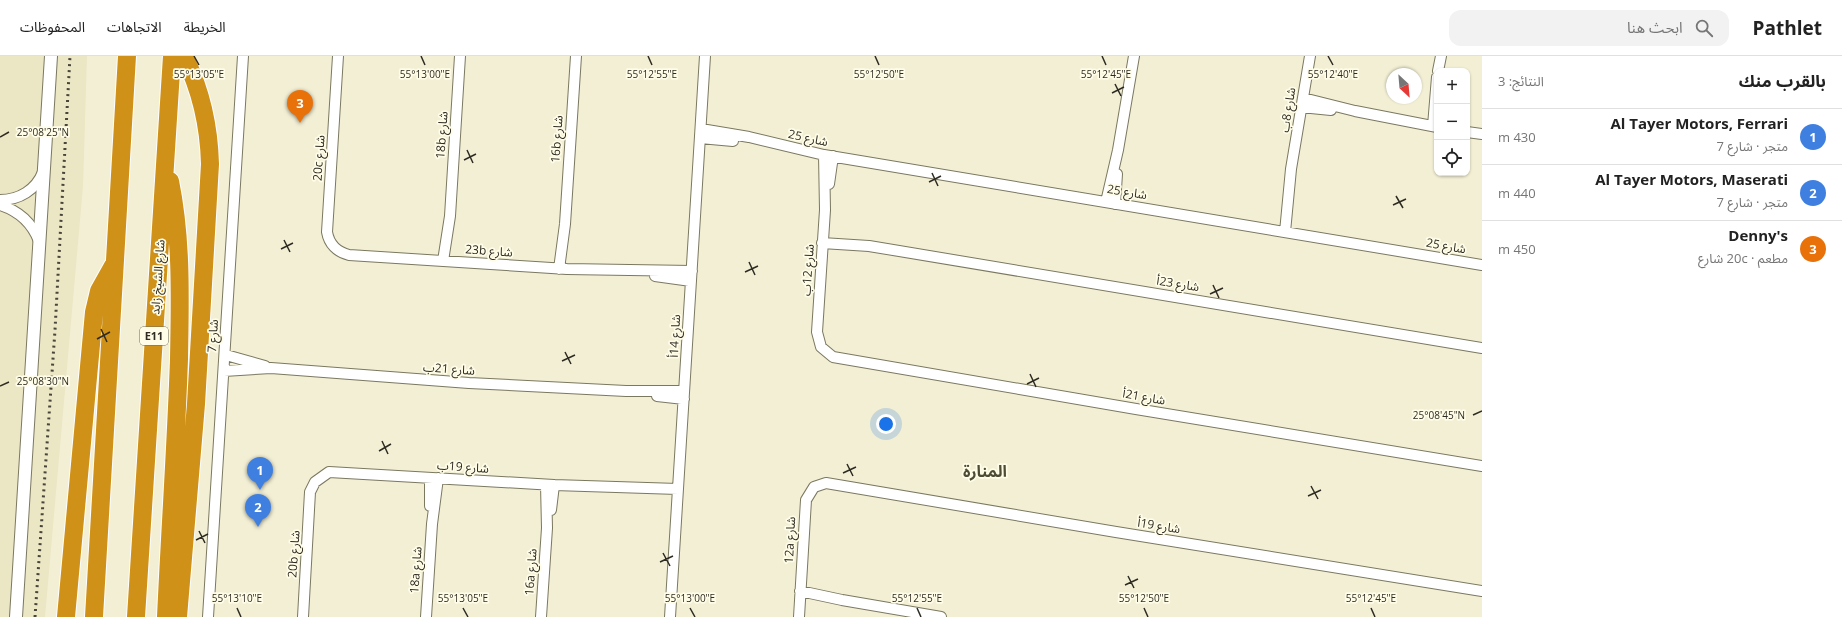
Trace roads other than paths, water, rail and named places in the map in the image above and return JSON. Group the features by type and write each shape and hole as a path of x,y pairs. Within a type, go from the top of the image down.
{"highway":[{"path":"94,617 127,56"},
{"name":"شارع الشيخ زايد","path":"136,617 172,56"},
{"path":"178,617 196,404 210,164 210,146 204,109 184,56"},
{"path":"165,159 176,210 179,262 178,388 166,617"},
{"path":"66,617 94,312 101,286 115,263"}],"street":[{"path":"16,617 51,56"},
{"name":"شارع 7","path":"208,617 226,355 233,197 243,56"},
{"name":"20c شارع","path":"338,56 327,232 333,246 344,254"},
{"name":"18b شارع","path":"447,262 460,56"},
{"name":"16b شارع","path":"563,269 576,56"},
{"name":"شارع 14أ","path":"670,617 706,56"},
{"path":"1111,203 1118,150 1134,56"},
{"path":"1301,56 1309,60"},
{"path":"1438,68 1440,56"},
{"name":"شارع 8ب","path":"1281,231 1309,60"},
{"path":"1302,102 1432,126 1434,104"},
{"path":"1470,132 1482,134"},
{"name":"شارع 25","path":"701,134 749,137 829,156 1482,265"},
{"name":"شارع 12ب","path":"817,332 829,156"},
{"path":"0,200 20,196 32,189 39,180 44,166"},
{"path":"0,205 15,211 24,217 36,233 40,243"},
{"name":"شارع 23أ","path":"823,239 1482,348"},
{"name":"23b شارع","path":"344,254 447,262 563,269 634,271 691,276"},
{"name":"شارع 21أ","path":"817,332 819,342 824,351 838,358 1482,466"},
{"name":"شارع 21ب","path":"226,355 271,368"},
{"name":"شارع 21ب","path":"224,371 271,368 469,383 684,395"},
{"name":"شارع 19ب","path":"310,492 315,482 329,472 625,488 678,493"},
{"name":"18a شارع","path":"426,617 434,478"},
{"name":"12a شارع","path":"799,617 806,500 814,487 826,483 832,483"},
{"name":"شارع 19أ","path":"832,483 1116,532 1482,591"},
{"name":"16a شارع","path":"541,617 550,485"},
{"name":"20b شارع","path":"303,617 310,492"},
{"path":"800,595 842,600 941,617"}],"railway":[{"path":"35,617 55,330 70,56"}],"place":[{"name":"Denny's","path":"300,123"},
{"name":"Al Tayer Motors, Ferrari","path":"260,490"},
{"name":"Al Tayer Motors, Maserati","path":"258,527"}],"district":[{"name":"المنارة","path":"985,471"}]}
